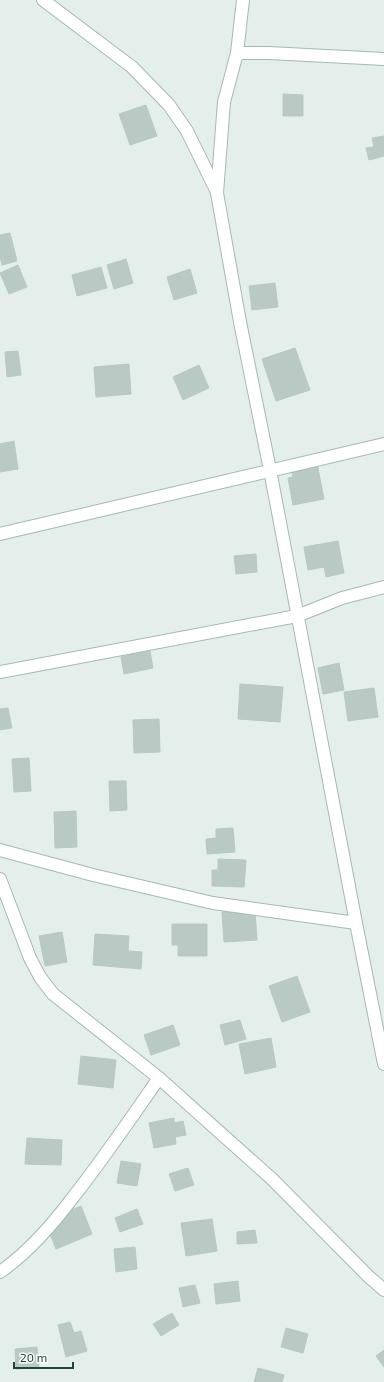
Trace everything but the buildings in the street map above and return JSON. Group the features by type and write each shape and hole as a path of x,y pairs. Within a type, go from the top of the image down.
{"street":[{"path":"43,0 132,68 169,104 186,131 217,193"},
{"path":"243,0 237,53 224,102 217,193 240,322 270,470 384,1064"},
{"path":"237,53 269,53 384,59"},
{"path":"0,534 384,444"},
{"path":"0,672 297,616 342,598 384,587"},
{"path":"0,850 93,875 213,903 356,922"},
{"path":"0,879 30,958 40,977 53,994 159,1078 272,1178 368,1276 384,1290"},
{"path":"0,1272 11,1265 51,1226 87,1179 159,1078"}]}
